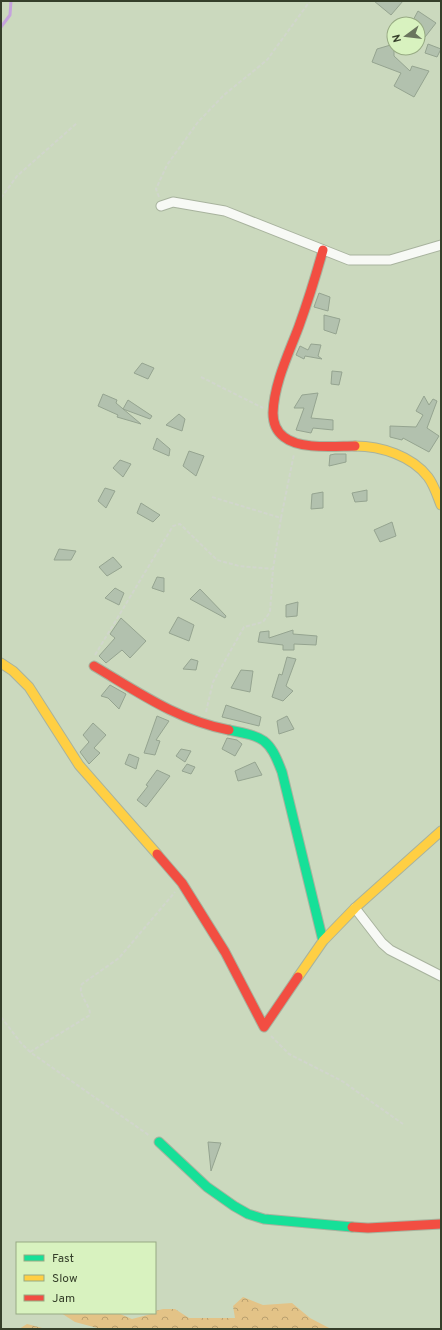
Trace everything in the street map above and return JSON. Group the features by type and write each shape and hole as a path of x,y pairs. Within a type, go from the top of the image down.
{"street":[{"path":"162,206 173,202 225,211 349,260 390,260 441,245"},
{"path":"323,250 313,286 285,364 273,413 273,422 277,432 286,439 301,444 374,447 396,454 414,465 432,482 441,505"},
{"path":"1,663 13,671 29,687 79,765 182,883 224,952 264,1027 323,941 355,908 441,831"},
{"path":"94,666 175,714 203,724 248,734 266,741 276,754 282,772 323,941"},
{"path":"355,908 382,943 390,950 441,976"},
{"path":"159,1142 209,1189 247,1215 264,1219 368,1228 441,1224"}],"path":[{"path":"162,206 156,189 168,165 198,122 224,95 267,60 310,1"},
{"path":"1,198 17,176 77,123"},
{"path":"201,377 273,413"},
{"path":"203,724 213,682 244,627 263,622 270,612 273,569 281,518 296,443"},
{"path":"212,497 281,518"},
{"path":"94,666 93,661 95,655 173,526 176,524 180,524 217,560 239,566 273,569"},
{"path":"30,1052 90,1015 81,993 80,989 82,984 119,958 182,883"},
{"path":"1,1017 30,1052 159,1142"},
{"path":"264,1027 290,1054 342,1081 403,1124"}],"green space":[{"path":"243,1297 263,1305 292,1303 310,1318 331,1329 101,1329 75,1322 63,1314 120,1314 132,1319 156,1314 156,1311 163,1309 175,1309 189,1318 235,1318 233,1306"},
{"path":"27,1324 46,1329 19,1329"}],"building":[{"path":"374,1 403,1 391,15"},
{"path":"418,11 426,16 415,16"},
{"path":"426,16 436,23 426,36"},
{"path":"428,44 441,49 437,57 426,53"},
{"path":"386,46 386,56 394,56 410,71 412,66 429,71 414,97 394,86 401,73 372,62 377,49"},
{"path":"319,293 330,297 328,311 314,307"},
{"path":"324,315 340,319 336,334 324,330"},
{"path":"311,344 321,345 318,356 322,359 305,356 304,359 296,355 300,346 308,350"},
{"path":"142,363 154,368 148,379 134,373"},
{"path":"332,371 342,372 339,385 331,384"},
{"path":"318,393 311,418 333,420 333,430 313,428 311,433 296,430 304,408 294,408 302,395"},
{"path":"103,394 117,400 116,403 141,424 117,417 118,415 98,406"},
{"path":"424,396 429,405 433,399 437,401 427,428 439,436 429,452 403,438 402,440 390,437 390,426 416,427 423,415 416,411"},
{"path":"128,400 152,416 150,419 123,409"},
{"path":"179,414 185,419 182,431 166,425"},
{"path":"157,438 170,449 169,456 153,449"},
{"path":"189,451 204,456 196,476 183,466"},
{"path":"346,454 346,462 329,466 330,455"},
{"path":"120,460 131,464 123,477 113,468"},
{"path":"105,488 115,491 106,508 98,501"},
{"path":"367,490 367,501 355,502 352,493"},
{"path":"323,492 323,508 311,509 312,494"},
{"path":"141,503 160,515 153,522 137,513"},
{"path":"392,522 396,536 380,542 374,530"},
{"path":"59,549 76,551 71,560 54,560"},
{"path":"113,557 122,567 107,576 99,567"},
{"path":"157,577 164,578 164,592 152,588"},
{"path":"115,588 124,593 119,605 105,598"},
{"path":"200,589 226,616 225,618 190,599"},
{"path":"298,602 297,616 286,617 286,605"},
{"path":"178,617 194,625 189,641 169,633"},
{"path":"121,618 146,641 130,658 122,650 106,663 99,656 115,638 110,634"},
{"path":"293,630 293,634 317,636 316,645 294,644 294,650 283,650 283,645 258,642 260,632 269,631 269,638"},
{"path":"287,657 296,659 286,686 293,691 283,701 272,697 279,674 282,675"},
{"path":"191,659 198,661 196,670 183,669"},
{"path":"241,670 253,671 250,692 231,688"},
{"path":"110,685 126,694 119,709 108,698 101,696"},
{"path":"226,705 261,717 259,726 222,717"},
{"path":"157,716 169,721 156,740 160,741 155,755 144,753"},
{"path":"287,716 294,729 279,734 277,721"},
{"path":"93,723 106,735 94,748 100,753 89,764 80,752 89,742 83,735"},
{"path":"227,738 237,740 242,744 235,756 222,749"},
{"path":"181,749 191,751 185,762 176,756"},
{"path":"129,754 139,758 136,769 125,764"},
{"path":"255,762 262,775 238,781 235,771"},
{"path":"187,764 195,767 191,774 182,771"},
{"path":"157,770 170,776 146,807 137,800 148,786 146,785"},
{"path":"208,1142 221,1143 211,1171"}],"waterway":[{"path":"1,27 10,15 11,1"}],"traffic: fast":[{"path":"229,730 258,737 264,741 273,752 282,772 323,941"},
{"path":"159,1142 207,1187 248,1214 264,1219 352,1227"}],"traffic: slow":[{"path":"355,446 365,446 385,450 414,463 430,480 441,505"},
{"path":"1,663 13,671 29,687 79,765 157,854"},
{"path":"298,977 323,941 355,908 441,831"}],"traffic: jam":[{"path":"323,250 306,307 279,379 274,402 274,420 281,435 299,444 328,447 355,446"},
{"path":"94,666 158,704 192,719 229,730"},
{"path":"157,854 182,883 225,952 264,1027 298,977"},
{"path":"352,1227 368,1228 441,1224"}]}
